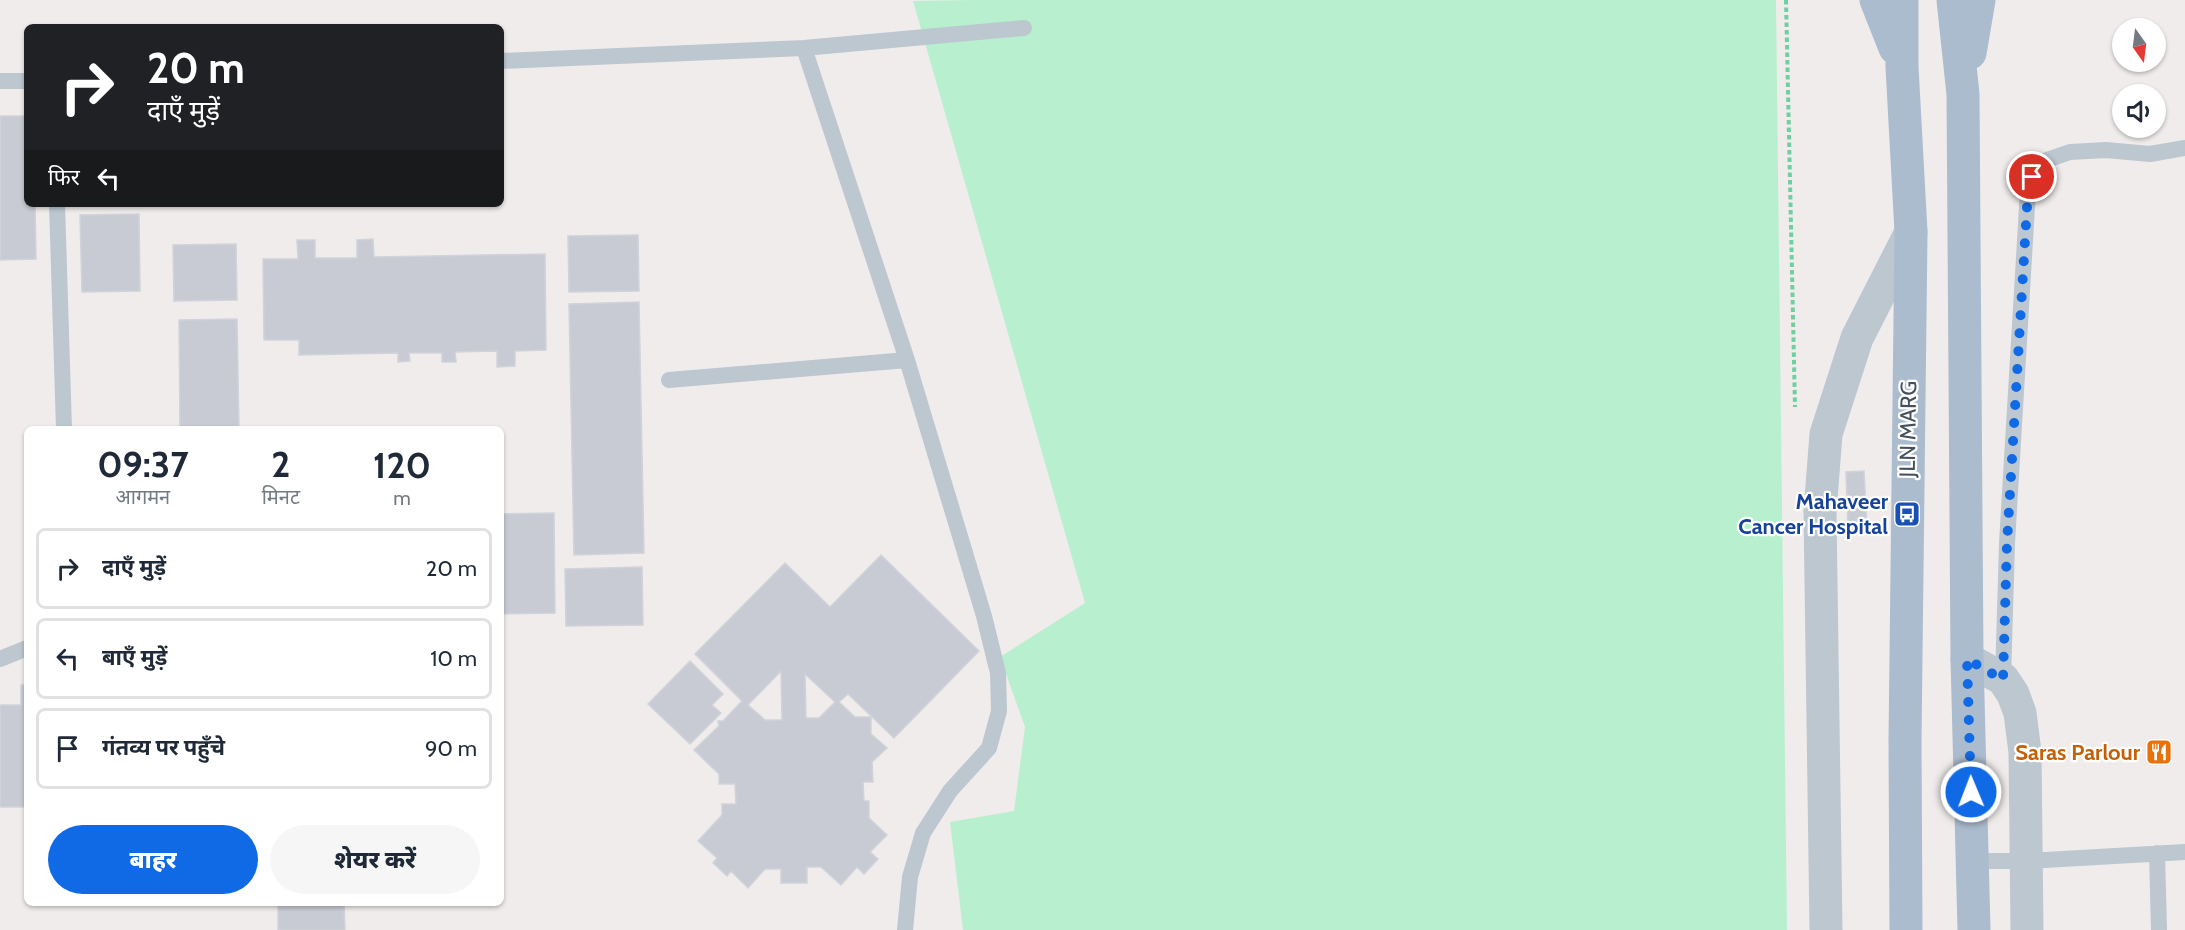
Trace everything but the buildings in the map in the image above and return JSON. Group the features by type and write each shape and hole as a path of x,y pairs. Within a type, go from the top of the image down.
{"main road":[{"path":"1876,0 1902,67"},
{"name":"JLN MARG","path":"1902,0 1902,67 1911,232 1905,741 1906,930"},
{"path":"1953,0 1963,94 1967,659 1974,930"},
{"path":"1963,94 1979,0"}],"street":[{"path":"1826,930 1820,512 1826,434 1857,338 1911,232"},
{"path":"1967,659 2003,680 2013,694 2020,713 2025,752 2027,930"}],"lane":[{"path":"504,61 804,48 1024,28"},
{"path":"804,48 907,360 984,616 998,673 999,711 988,748 950,790 923,833 910,877 905,930"},
{"path":"0,81 24,81"},
{"path":"2003,680 2007,543 2028,190 2035,164 2070,152 2106,150 2150,154 2185,148"},
{"path":"57,207 64,426"},
{"path":"669,380 907,360"},
{"path":"0,659 24,649"},
{"path":"1973,861 2027,861 2185,852"},
{"path":"2157,853 2159,930"}],"green space":[{"path":"1776,0 1787,930 963,930 950,822 1014,811 1025,727 1000,657 1085,603 913,1"}],"place":[{"name":"Mahaveer Cancer Hospital","path":"1907,514"},
{"name":"Saras Parlour","path":"2159,752"}],"route":[{"path":"1971,792 1967,659 2003,680 2007,543 2028,190 2032,177"}]}
